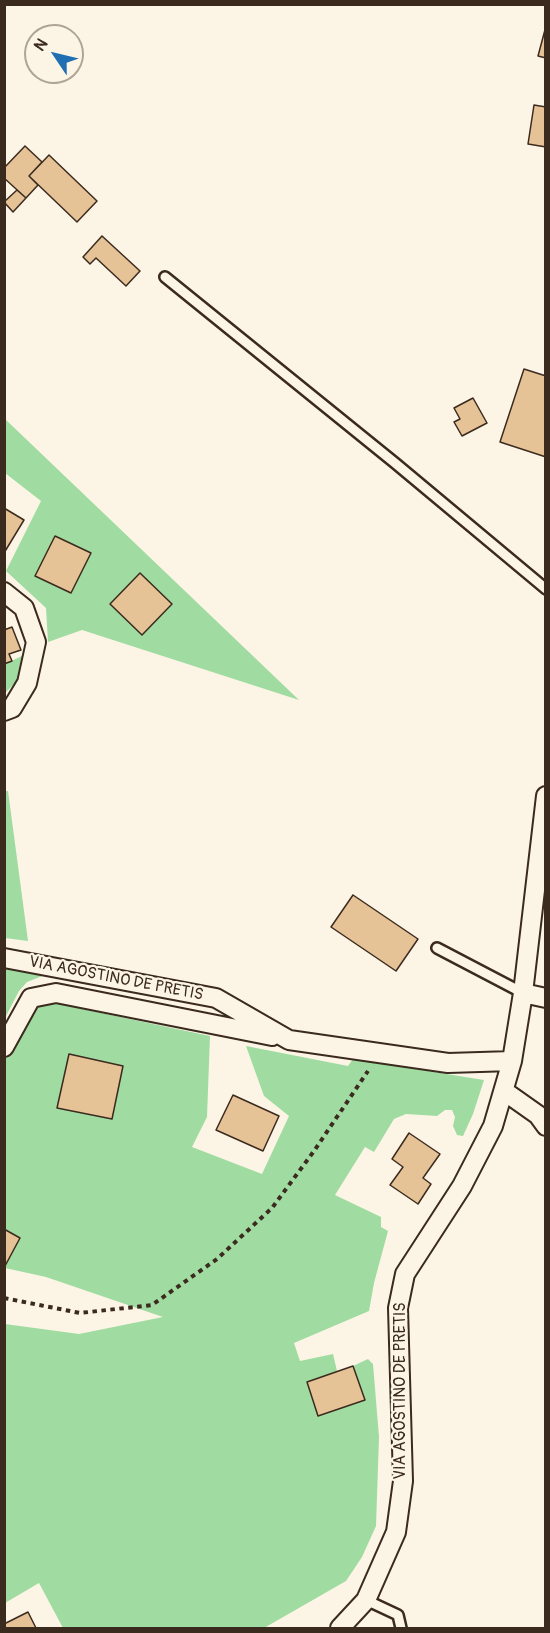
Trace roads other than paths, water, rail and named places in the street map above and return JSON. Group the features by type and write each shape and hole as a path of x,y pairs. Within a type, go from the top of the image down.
{"street":[{"path":"4,592 24,608 36,642 27,683 12,708 4,711"},
{"name":"VIA AGOSTINO DE PRETIS","path":"340,1629 366,1600 396,1532 403,1481 398,1308 405,1274 462,1186 493,1126 504,1092 512,1061 523,993 543,839 546,796"},
{"name":"VIA AGOSTINO DE PRETIS","path":"4,958 216,998 289,1040"},
{"name":"VIA AGOSTINO DE PRETIS","path":"4,1047 31,998 56,993 289,1040 448,1063 512,1061"},
{"path":"523,993 546,998"},
{"path":"504,1092 538,1114 546,1126"}],"lane":[{"path":"165,277 395,462 546,589"},
{"path":"437,948 523,993"},
{"path":"366,1600 398,1615 400,1629"}]}
